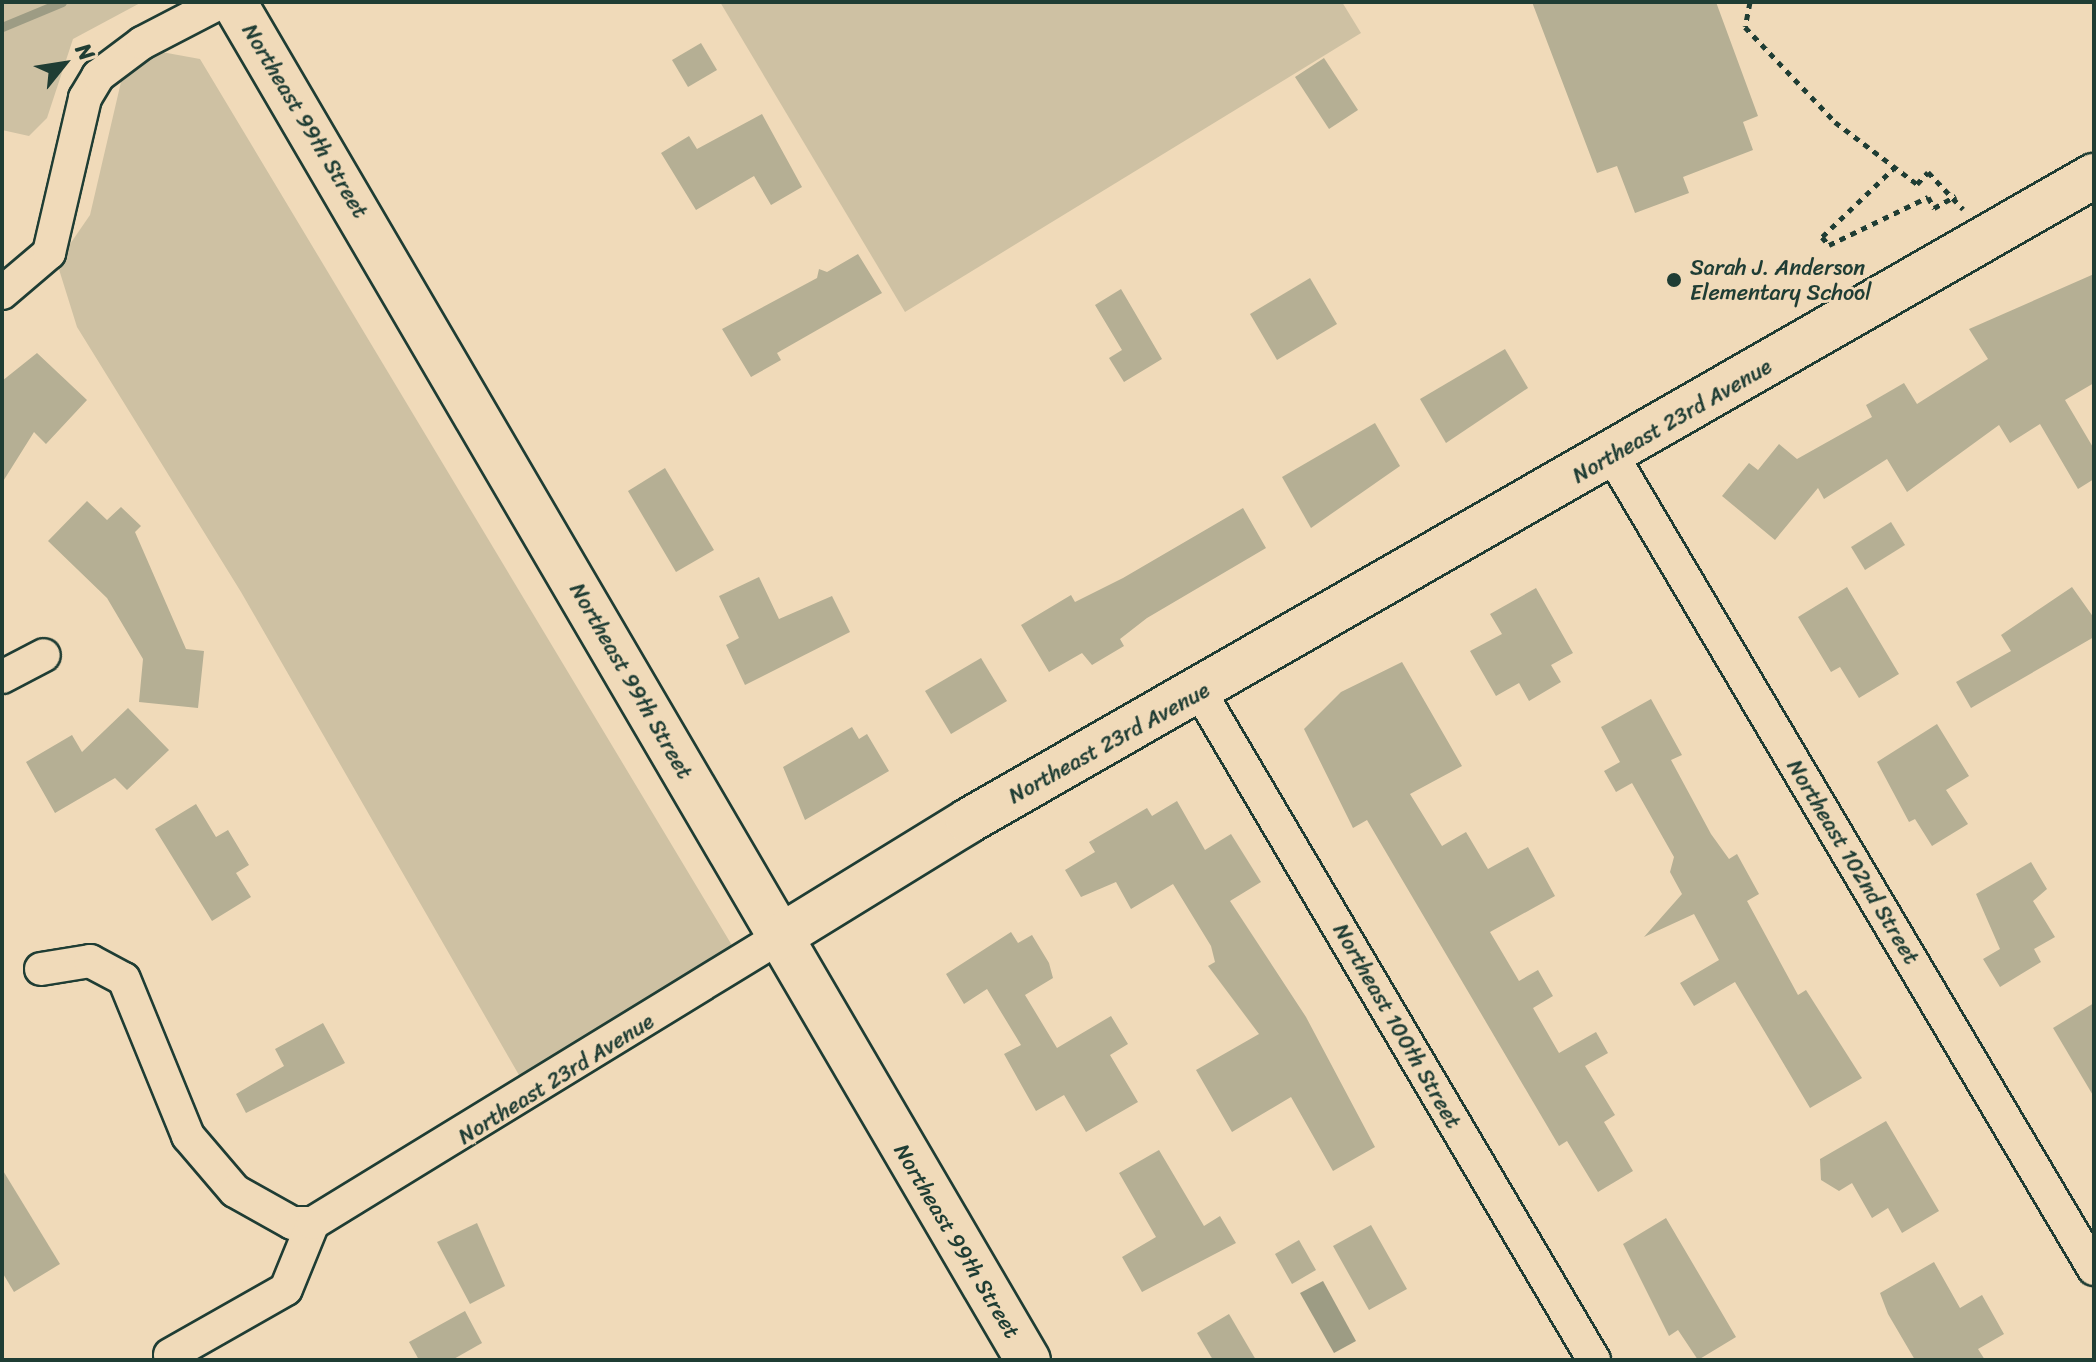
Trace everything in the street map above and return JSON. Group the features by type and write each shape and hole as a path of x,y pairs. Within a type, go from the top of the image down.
{"main road":[{"name":"Northeast 99th Street","path":"234,2 778,938 1028,1360"},
{"name":"Northeast 23rd Avenue","path":"778,938 968,821 1200,692 2094,176"}],"street":[{"path":"2,293 49,253 85,98 98,76 142,43 221,2"},
{"name":"Northeast 102nd Street","path":"1612,455 2094,1269"},
{"path":"2,677 44,655"},
{"name":"Northeast 100th Street","path":"1200,692 1594,1360"},
{"name":"Northeast 23rd Avenue","path":"313,1223 778,938"},
{"path":"41,969 90,961 124,979 188,1136 235,1191 292,1223 313,1223 286,1289 170,1355"}],"path":[{"path":"1750,2 1745,27 1835,122 1896,166 1917,184 1928,172 1956,196 1934,208 1928,197 1829,245 1822,237 1896,166"}],"shaded area":[{"path":"2,2 142,2 73,39 47,118 29,136 2,130"},
{"path":"720,2 1342,2 1361,33 905,312"},
{"path":"156,51 200,59 736,952 527,1089 241,592 77,327 57,263 90,215 121,82"},
{"path":"1323,1281 1356,1341 1334,1353 1300,1293"}],"building":[{"path":"1532,2 1716,2 1758,116 1743,122 1753,150 1683,177 1689,193 1635,213 1617,166 1597,173"},
{"path":"701,43 717,70 688,87 672,60"},
{"path":"1324,58 1358,110 1329,129 1295,77"},
{"path":"762,114 802,187 771,205 754,176 696,210 661,153 689,136 697,149"},
{"path":"858,254 882,293 777,353 781,360 751,377 722,329 817,278 819,269 827,272"},
{"path":"2094,274 2094,383 2065,400 2094,449 2094,479 2078,489 2040,424 2010,443 1999,425 1907,492 1887,459 1824,499 1818,488 1775,540 1722,496 1749,463 1758,470 1779,444 1797,459 1872,417 1866,405 1904,383 1917,404 1988,359 1969,329"},
{"path":"1310,278 1337,324 1277,360 1250,314"},
{"path":"1121,289 1162,359 1124,382 1109,358 1122,350 1095,305"},
{"path":"1505,349 1528,388 1446,443 1420,399"},
{"path":"37,353 87,400 46,444 34,432 2,483 2,381"},
{"path":"1375,423 1400,466 1311,528 1282,477"},
{"path":"665,468 714,550 676,572 628,491"},
{"path":"87,501 107,520 121,507 141,526 135,532 186,649 204,651 198,708 139,702 143,659 107,598 48,541"},
{"path":"1243,508 1266,548 1147,618 1120,639 1124,646 1092,665 1082,653 1049,672 1021,625 1071,595 1075,602 1123,578"},
{"path":"1891,522 1905,545 1865,570 1851,547"},
{"path":"759,577 779,619 832,596 850,632 745,685 726,645 739,638 719,596"},
{"path":"1847,587 1899,674 1859,698 1840,667 1831,672 1798,617"},
{"path":"2072,587 2094,618 2094,637 1971,708 1956,682 2011,651 2001,635"},
{"path":"1536,588 1573,653 1551,665 1561,682 1529,701 1519,683 1496,696 1470,651 1502,634 1490,614"},
{"path":"981,658 1007,701 951,734 925,691"},
{"path":"1402,662 1462,766 1410,794 1442,846 1466,832 1488,869 1528,847 1555,896 1490,932 1519,981 1538,970 1553,996 1533,1008 1559,1053 1596,1032 1608,1053 1585,1066 1615,1115 1604,1122 1633,1171 1598,1192 1567,1141 1559,1146 1367,820 1353,828 1304,729 1341,692"},
{"path":"1651,699 1682,755 1671,760 1711,834 1729,859 1737,854 1759,894 1747,901 1798,995 1806,990 1862,1078 1810,1108 1735,982 1694,1006 1680,983 1719,960 1694,914 1644,937 1682,894 1670,872 1674,857 1632,783 1616,792 1604,771 1620,762 1601,727"},
{"path":"128,708 169,750 127,790 115,778 55,813 26,762 72,735 82,752"},
{"path":"1937,724 1969,776 1946,790 1968,824 1932,846 1915,819 1909,822 1877,762"},
{"path":"852,727 859,739 867,734 889,771 805,820 783,767"},
{"path":"1177,801 1205,850 1231,834 1261,882 1230,901 1306,1017 1375,1147 1333,1171 1291,1097 1232,1132 1196,1070 1259,1034 1208,966 1215,962 1211,946 1173,884 1131,909 1116,882 1081,897 1065,870 1095,852 1089,842 1147,808 1152,816"},
{"path":"196,804 216,837 228,830 249,865 236,873 251,897 212,921 155,829"},
{"path":"2031,862 2047,889 2033,901 2055,937 2034,949 2041,962 2000,987 1983,959 2000,949 1976,894"},
{"path":"1011,932 1018,943 1032,935 1049,963 1053,978 1025,995 1057,1048 1111,1016 1128,1044 1110,1055 1138,1102 1086,1132 1064,1095 1036,1111 1004,1054 1021,1045 987,989 964,1004 946,974"},
{"path":"2094,1003 2094,1097 2053,1028"},
{"path":"323,1023 345,1063 246,1113 236,1094 284,1066 275,1049"},
{"path":"1886,1121 1939,1211 1902,1233 1888,1208 1872,1218 1852,1183 1839,1191 1821,1180 1820,1159"},
{"path":"1159,1150 1204,1226 1220,1216 1236,1243 1142,1292 1122,1257 1156,1237 1119,1173"},
{"path":"2,1169 60,1264 14,1292 2,1272"},
{"path":"1666,1218 1736,1337 1698,1360 1678,1330 1669,1336 1623,1244"},
{"path":"477,1223 505,1286 470,1304 437,1242"},
{"path":"1371,1225 1407,1289 1369,1310 1333,1246"},
{"path":"1299,1240 1316,1270 1292,1284 1275,1254"},
{"path":"1934,1262 1960,1308 1982,1295 2004,1334 1978,1349 1985,1360 1915,1360 1888,1314 1880,1293"},
{"path":"465,1311 482,1343 452,1360 419,1360 409,1342"},
{"path":"1229,1314 1256,1360 1213,1360 1197,1333"}],"waterway":[{"path":"2,27 62,2"}],"place":[{"name":"Sarah J. Anderson Elementary School","path":"1674,280"}]}
